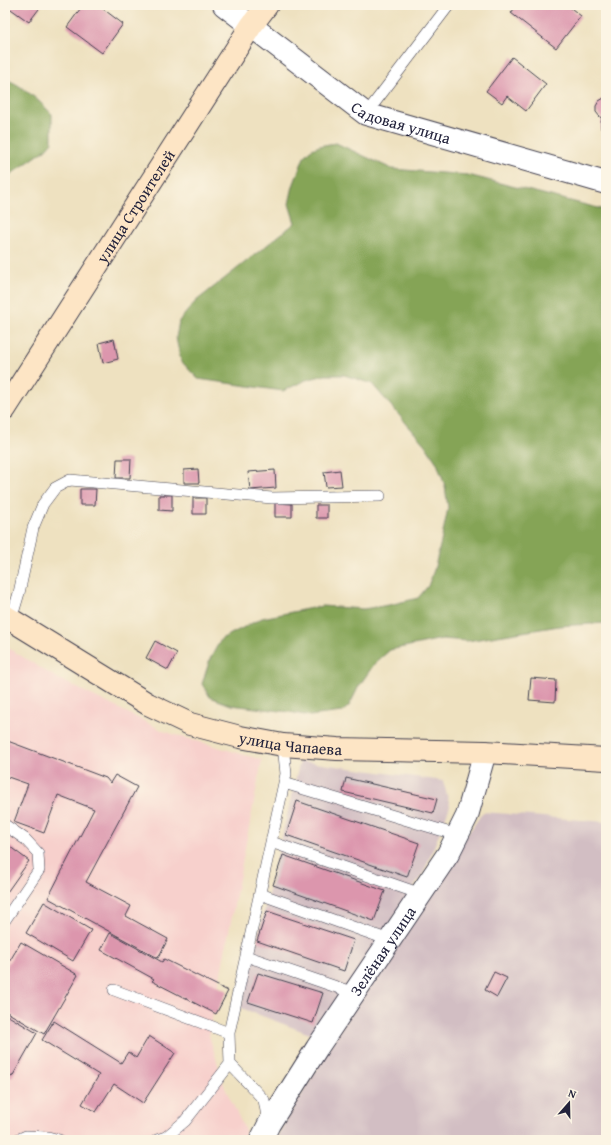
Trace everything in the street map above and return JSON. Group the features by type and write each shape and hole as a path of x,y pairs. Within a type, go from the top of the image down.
{"street":[{"name":"Садовая улица","path":"224,5 366,114 606,183"},
{"name":"улица Строителей","path":"5,409 251,26 267,5"},
{"name":"улица Чапаева","path":"8,618 148,704 190,724 240,737 283,745 337,749 485,752 606,759"},
{"name":"Зелёная улица","path":"265,1132 317,1048 448,854 467,816 485,752"}],"lane":[{"path":"366,114 449,5"},
{"path":"8,618 19,593 33,528 43,504 55,488 70,480 272,498 380,496"},
{"path":"157,1140 166,1137 185,1121 230,1064 229,1033 286,774 283,745"},
{"path":"284,784 457,836"},
{"path":"5,825 26,839 38,854 39,870 5,920"},
{"path":"271,842 421,894"},
{"path":"260,894 389,940"},
{"path":"246,956 354,993"},
{"path":"114,990 229,1033"},
{"path":"230,1064 264,1100 265,1132"},
{"path":"17,1140 26,1136 48,1137 59,1140"}],"shaded area":[{"path":"5,646 57,678 166,732 262,760 209,1035 225,1088 246,1132 242,1140 5,1140"},
{"path":"300,761 443,781 450,806 424,872 315,1036 241,1008"},
{"path":"483,812 606,822 606,1140 275,1140 382,959"}],"green space":[{"path":"5,79 24,89 52,114 52,142 44,151 11,174 5,172"},
{"path":"336,143 392,169 468,175 606,210 606,623 559,626 467,641 442,639 390,650 375,663 359,686 349,706 342,712 310,716 231,705 210,697 202,684 210,659 221,639 262,618 322,606 363,609 418,598 428,586 434,570 448,508 445,486 437,463 425,445 372,384 344,375 325,375 306,380 283,391 198,379 181,361 176,338 179,321 196,301 295,223 289,204 293,186 304,157 314,148"}],"building":[{"path":"10,5 42,5 29,22 8,7"},
{"path":"83,5 98,5 123,24 102,53 67,27"},
{"path":"517,5 567,5 581,16 556,48 511,13"},
{"path":"512,57 546,84 526,111 507,96 502,103 486,91"},
{"path":"606,98 606,134 601,129 602,118 596,112 596,106 599,101"},
{"path":"114,339 118,359 103,363 99,343"},
{"path":"117,459 131,459 130,478 116,478"},
{"path":"198,469 199,483 184,483 184,470"},
{"path":"275,470 276,488 250,490 248,472"},
{"path":"340,470 342,486 326,487 324,472"},
{"path":"80,489 96,489 95,505 80,505"},
{"path":"159,495 172,495 172,511 159,510"},
{"path":"193,498 206,498 206,514 193,514"},
{"path":"275,503 292,504 292,517 275,517"},
{"path":"316,505 327,505 327,518 316,518"},
{"path":"155,641 177,653 168,670 146,658"},
{"path":"531,678 556,680 555,702 529,700"},
{"path":"5,740 106,778 110,783 115,775 137,787 86,882 131,906 126,916 168,939 158,958 48,898 94,809 58,795 44,833 14,822 28,784 5,776"},
{"path":"346,778 437,799 433,813 343,792"},
{"path":"297,801 419,843 407,877 286,835"},
{"path":"5,843 29,861 5,895"},
{"path":"283,855 385,891 374,921 273,885"},
{"path":"44,902 91,930 73,961 26,933"},
{"path":"267,911 354,940 344,971 257,941"},
{"path":"110,933 162,962 164,959 228,991 216,1014 152,981 154,979 101,950"},
{"path":"21,942 78,975 44,1034 5,1011 5,969"},
{"path":"494,972 507,978 497,997 485,990"},
{"path":"258,973 323,993 313,1023 248,1002"},
{"path":"5,1014 37,1033 12,1077 5,1073"},
{"path":"54,1021 121,1063 128,1052 136,1058 149,1036 175,1053 143,1103 114,1084 96,1112 82,1104 99,1075 42,1040"}]}
